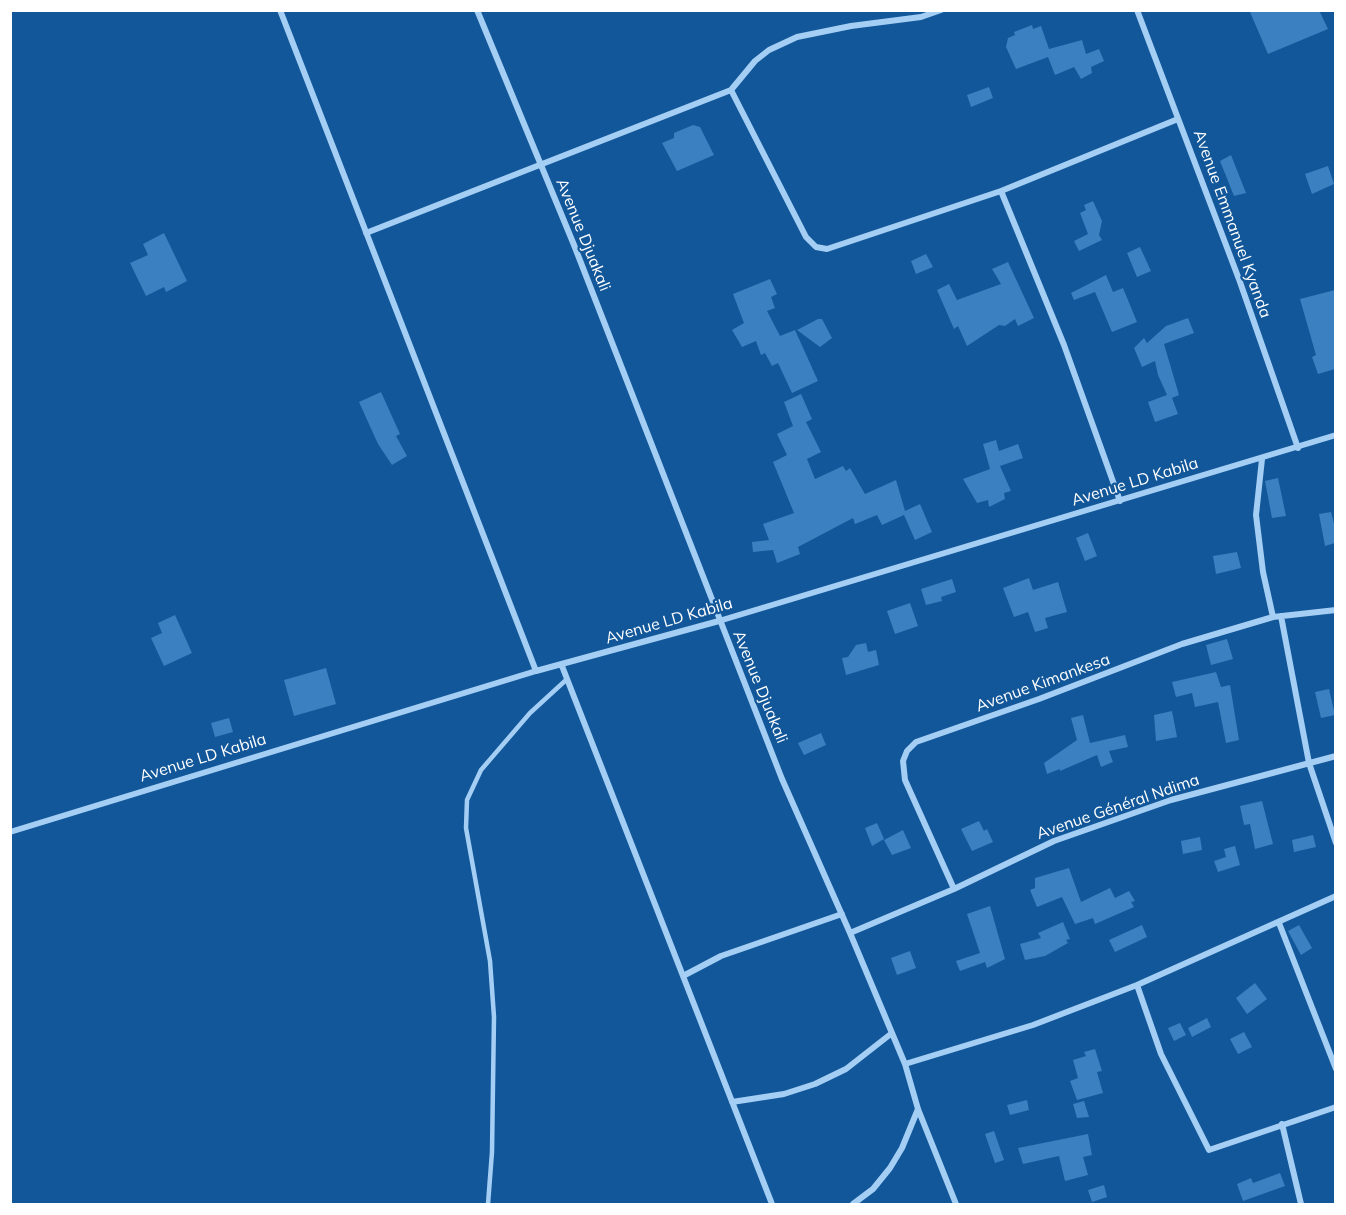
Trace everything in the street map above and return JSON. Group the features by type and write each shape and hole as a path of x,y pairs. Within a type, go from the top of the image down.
{"street":[{"path":"280,10 536,671"},
{"name":"Avenue Djuakali","path":"477,10 541,164 782,779 905,1064 918,1109 956,1204"},
{"path":"366,233 428,211 731,90 755,61 769,50 797,37 851,26 921,17 941,10"},
{"name":"Avenue Emmanuel Kyanda","path":"1137,10 1240,282 1298,448"},
{"path":"731,90 806,237 816,247 827,249 1001,191 1178,119"},
{"path":"1001,191 1064,345 1120,501"},
{"name":"Avenue LD Kabila","path":"10,831 536,671 562,666 719,621 1262,459 1335,435"},
{"path":"1262,459 1256,515 1260,552 1273,617"},
{"name":"Avenue Kimankesa","path":"954,889 905,780 903,761 916,742 1029,703 1182,644 1273,617 1335,610"},
{"path":"1281,616 1309,763 1335,843"},
{"path":"562,666 772,1204"},
{"name":"Avenue Général Ndima","path":"850,933 954,889 1076,833 1171,800 1335,756"},
{"path":"905,1064 1034,1025 1137,985 1280,923 1335,896"},
{"path":"682,976 721,956 842,914"},
{"path":"1280,923 1332,1046 1335,1069"},
{"path":"1137,985 1161,1054 1209,1150 1335,1107"},
{"path":"732,1102 784,1094 815,1084 846,1069 892,1033"},
{"path":"853,1204 873,1189 890,1167 902,1148 918,1109"},
{"path":"1282,1124 1301,1204"}],"lane":[{"path":"488,1204 492,1152 494,1017 490,961 466,828 467,800 481,770 530,713 566,680"}],"building":[{"path":"1319,10 1328,29 1268,54 1250,12"},
{"path":"1032,25 1033,29 1041,26 1049,49 1082,40 1086,54 1099,49 1104,61 1091,67 1092,73 1081,79 1074,67 1055,75 1048,57 1016,69 1006,47 1008,38 1015,35 1014,32"},
{"path":"989,87 993,98 971,107 967,95"},
{"path":"693,125 700,127 714,155 677,171 662,143 674,138 674,133"},
{"path":"1231,155 1246,193 1234,196 1220,161"},
{"path":"1328,166 1334,184 1312,194 1305,174"},
{"path":"1093,201 1102,221 1099,235 1102,240 1079,251 1074,241 1088,234 1080,213 1086,210 1084,205"},
{"path":"164,233 187,281 166,292 164,287 146,296 130,263 148,255 143,244"},
{"path":"1140,247 1151,271 1137,277 1127,253"},
{"path":"926,254 933,267 916,274 911,261"},
{"path":"1008,262 1034,318 1018,326 1015,319 1005,326 999,325 967,346 958,326 954,329 937,290 949,284 957,300 1001,284 992,269"},
{"path":"1106,275 1113,292 1123,288 1137,322 1112,332 1095,292 1074,300 1071,293"},
{"path":"770,279 777,294 771,297 775,308 767,311 780,336 795,330 818,381 792,393 778,363 772,366 765,353 761,355 756,341 742,347 732,330 744,323 733,294"},
{"path":"1335,290 1335,369 1318,374 1312,357 1316,355 1300,299"},
{"path":"1188,318 1194,333 1164,344 1179,395 1172,398 1178,414 1155,422 1148,402 1167,395 1158,375 1155,361 1142,367 1134,348 1144,338 1147,343 1166,326"},
{"path":"822,319 832,338 820,347 797,330"},
{"path":"381,392 400,434 396,436 407,456 392,465 378,444 359,402"},
{"path":"801,394 812,419 806,422 821,452 807,459 815,479 843,466 846,471 850,468 865,494 896,480 905,511 920,504 932,532 915,540 904,515 882,525 877,515 855,524 853,518 798,547 800,554 777,563 773,550 753,552 752,542 769,540 763,524 794,513 773,462 787,455 777,434 793,426 784,402"},
{"path":"996,440 999,451 1018,444 1023,458 1000,466 1011,491 1004,493 1005,499 989,507 988,500 977,503 963,479 990,469 983,444"},
{"path":"1278,478 1286,516 1272,518 1265,481"},
{"path":"1331,512 1335,527 1335,543 1325,546 1319,514"},
{"path":"1088,533 1097,556 1085,561 1076,538"},
{"path":"1237,552 1241,568 1216,574 1213,556"},
{"path":"1029,578 1033,590 1058,582 1067,612 1045,618 1048,628 1035,632 1028,612 1014,617 1003,588"},
{"path":"952,579 956,592 941,597 942,601 926,605 921,589"},
{"path":"910,603 918,626 895,634 887,611"},
{"path":"175,615 192,653 164,666 151,638 162,633 158,623"},
{"path":"1227,639 1233,659 1211,665 1206,645"},
{"path":"866,643 868,652 876,650 879,665 846,675 842,658 848,657 856,645"},
{"path":"326,668 336,704 294,716 284,680"},
{"path":"1216,672 1221,687 1230,685 1239,740 1226,743 1218,702 1195,707 1192,693 1176,697 1172,682"},
{"path":"1329,689 1335,715 1321,718 1315,692"},
{"path":"1172,711 1177,737 1156,741 1154,715"},
{"path":"1083,715 1090,743 1125,735 1128,747 1109,751 1113,762 1101,767 1097,755 1060,771 1060,769 1047,774 1044,763 1077,740 1071,718"},
{"path":"229,718 233,732 215,737 211,723"},
{"path":"821,733 826,745 804,755 798,743"},
{"path":"1262,801 1273,844 1255,849 1250,824 1244,825 1240,806"},
{"path":"979,821 984,831 987,829 993,842 972,851 961,829"},
{"path":"877,823 884,839 872,846 865,828"},
{"path":"903,830 911,848 892,855 884,840"},
{"path":"1313,835 1316,847 1294,852 1292,840"},
{"path":"1200,837 1202,850 1183,854 1181,841"},
{"path":"1235,846 1240,865 1218,872 1214,861 1226,857 1224,849"},
{"path":"1069,868 1081,902 1110,888 1115,898 1129,891 1135,901 1131,902 1134,907 1095,924 1093,918 1075,924 1062,897 1037,907 1030,890 1035,888 1035,878"},
{"path":"990,906 1005,959 987,968 985,962 960,971 956,961 980,953 967,914"},
{"path":"1063,922 1070,939 1066,940 1068,943 1045,956 1025,960 1020,944 1041,938 1038,933"},
{"path":"1142,925 1147,937 1115,952 1109,940"},
{"path":"1299,925 1312,948 1301,955 1288,931"},
{"path":"910,951 916,968 897,975 891,958"},
{"path":"1255,983 1267,999 1247,1014 1236,998"},
{"path":"1207,1018 1211,1027 1192,1037 1188,1028"},
{"path":"1180,1023 1186,1035 1174,1041 1168,1028"},
{"path":"1244,1032 1252,1047 1238,1054 1230,1039"},
{"path":"1095,1049 1102,1071 1097,1072 1103,1093 1077,1100 1070,1081 1078,1078 1073,1060 1086,1056 1084,1052"},
{"path":"1027,1100 1029,1110 1010,1115 1007,1105"},
{"path":"1084,1101 1089,1117 1077,1118 1073,1104"},
{"path":"994,1131 1004,1160 995,1163 985,1134"},
{"path":"1088,1134 1092,1155 1083,1157 1088,1175 1065,1181 1059,1156 1023,1164 1018,1148"},
{"path":"1280,1173 1285,1186 1243,1201 1237,1184 1251,1178 1253,1183"},
{"path":"1104,1185 1107,1197 1092,1202 1088,1190"}]}
